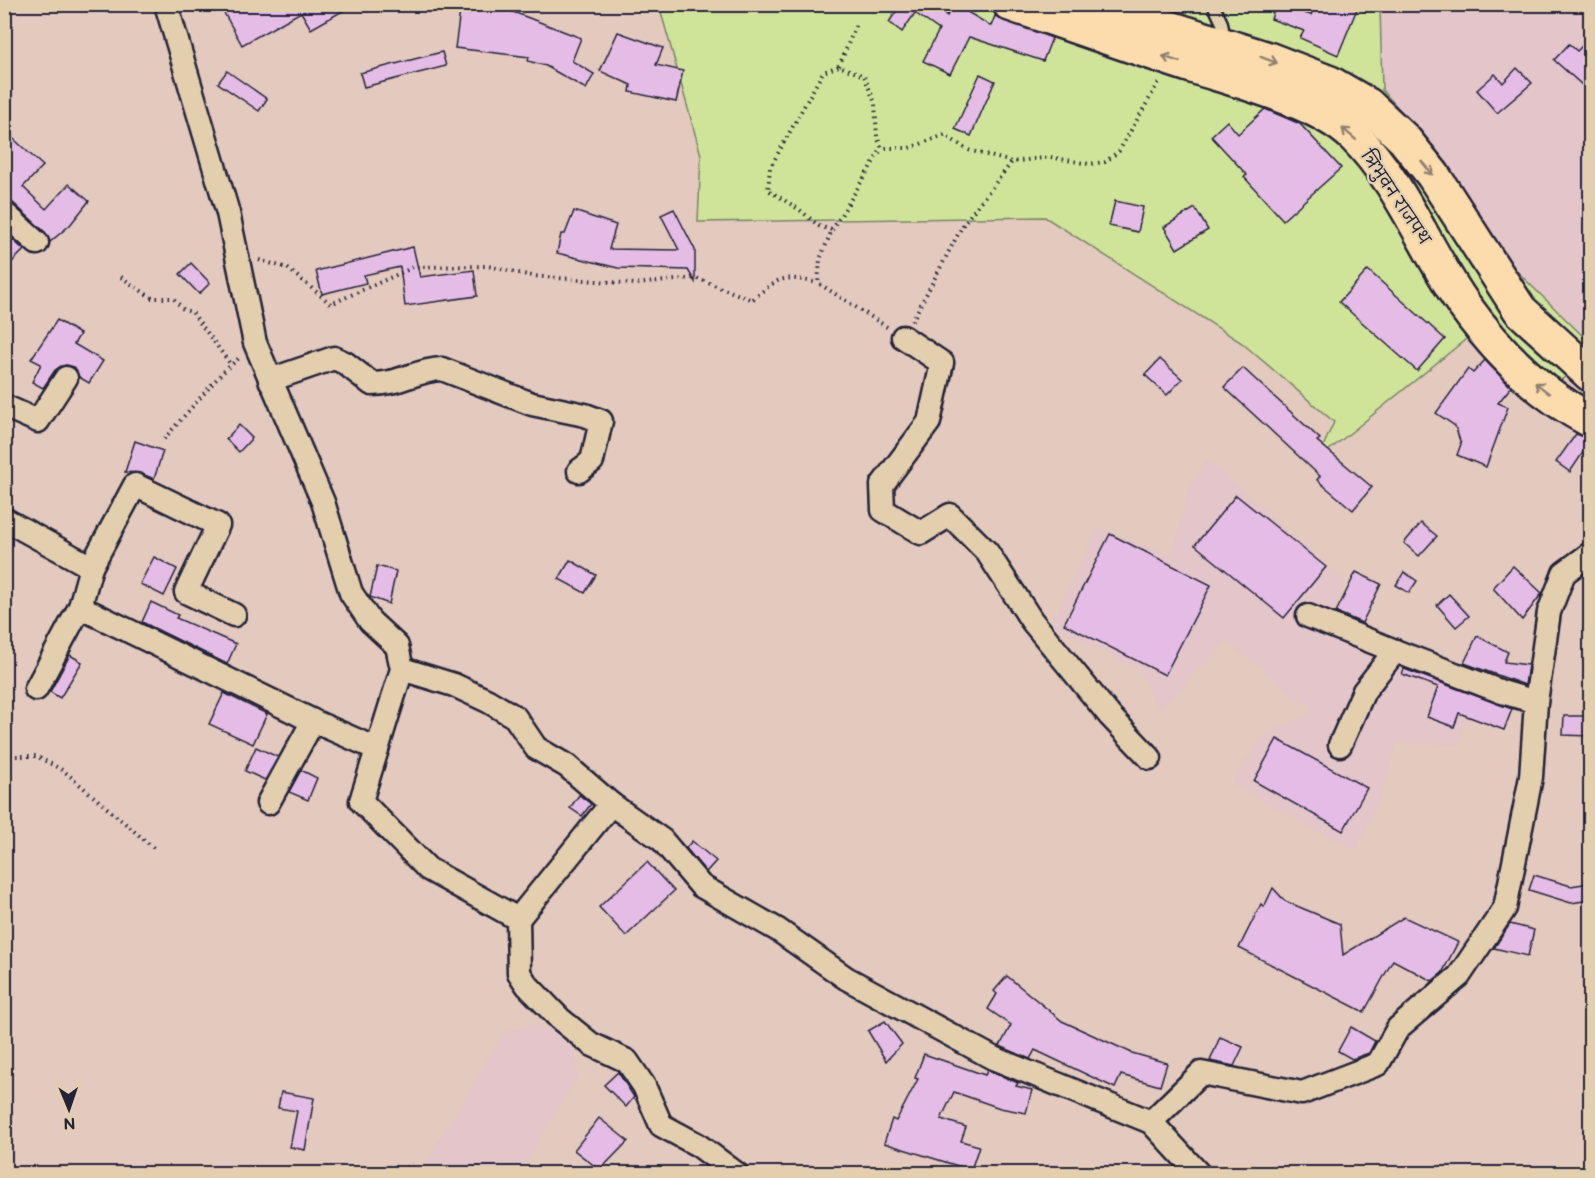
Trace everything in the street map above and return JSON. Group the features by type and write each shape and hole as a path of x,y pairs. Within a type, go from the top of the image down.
{"highway":[{"name":"त्रिभुवन राजपथ","path":"1010,4 1172,59 1220,60 1330,83 1368,105 1404,140 1433,175 1520,309 1590,374"},
{"name":"त्रिभुवन राजपथ","path":"1094,4 1220,60 1314,109 1352,134 1409,210 1464,305 1502,350 1540,388 1590,420"}],"street":[{"path":"166,4 228,213 255,343 323,502 351,593 370,621 397,646 402,669 361,801 428,869 518,920"},
{"path":"4,213 37,243"},
{"path":"903,337 942,363 929,422 882,485 883,510 921,533 950,515 987,552 1032,621 1110,716 1150,758"},
{"path":"270,380 334,358 345,363 372,384 392,384 427,370 442,369 532,404 585,415 601,421 592,461 579,471"},
{"path":"4,405 38,421 66,378"},
{"path":"36,689 80,607 91,567 135,485 218,525 186,592 234,615"},
{"path":"4,519 91,567"},
{"path":"1151,1122 1201,1073 1302,1093 1378,1064 1398,1028 1459,976 1505,908 1531,777 1536,702 1549,612 1564,573 1590,554"},
{"path":"80,607 313,721 376,749"},
{"path":"1308,616 1502,692 1536,702"},
{"path":"1340,745 1364,691 1395,651"},
{"path":"402,669 454,685 488,700 514,717 536,748 567,766 611,804 662,840 701,886 778,930 846,978 993,1058 1151,1122 1199,1173"},
{"path":"268,802 313,721"},
{"path":"611,804 518,920 519,973 527,985 560,1019 591,1044 627,1061 644,1086 661,1125 698,1145 736,1173"}],"lane":[{"path":"1213,4 1222,23 1220,60"}],"path":[{"path":"839,66 856,25"},
{"path":"882,148 909,148 945,135 968,150 1011,162 1050,157 1089,164 1105,162 1119,151 1172,59"},
{"path":"832,230 819,225 768,190 770,168 823,72 839,66 864,76 875,103 877,137 882,148"},
{"path":"819,283 820,259 832,230 882,148"},
{"path":"237,258 251,258 287,268 331,304 414,267 488,266 532,276 636,284 696,278 752,300 778,278 792,278 819,283 903,337 964,223 1011,162"},
{"path":"121,277 152,298 173,298 184,310 192,312 231,364"},
{"path":"164,439 231,364 255,343"},
{"path":"4,756 36,756 64,771 156,850"},
{"path":"390,1173 413,1165"}],"shaded area":[{"path":"1380,5 1590,5 1590,343 1489,244 1429,142 1382,90"},
{"path":"1208,461 1344,581 1331,620 1474,685 1458,744 1397,742 1379,799 1355,850 1232,784 1262,737 1315,710 1227,641 1158,709 1139,670 1052,625 1098,528 1172,557 1190,487"},
{"path":"533,1025 557,1032 575,1052 577,1077 519,1173 420,1173 504,1033"}],"green space":[{"path":"659,5 1380,5 1382,90 1429,142 1489,244 1590,343 1590,358 1549,389 1481,327 1317,460 1334,422 1242,343 1045,217 698,222 701,155"}],"building":[{"path":"236,4 355,4 311,29 301,12 242,45 223,11"},
{"path":"461,4 509,4 508,10 581,38 572,61 594,74 586,89 546,66 528,61 529,57 455,48"},
{"path":"901,4 931,4 947,16 954,4 991,26 995,16 1052,38 1043,61 969,37 950,74 923,61 939,30 915,13 902,32 889,22"},
{"path":"1276,4 1311,15 1315,4 1359,4 1338,55 1300,38 1304,31 1271,19"},
{"path":"618,32 663,48 656,65 683,71 676,102 630,92 631,85 600,71"},
{"path":"1590,38 1590,92 1554,60 1569,44 1577,51"},
{"path":"442,52 446,66 364,87 360,73"},
{"path":"1517,68 1532,83 1497,113 1477,90 1495,74 1503,83"},
{"path":"227,71 267,99 259,111 218,83"},
{"path":"980,74 995,81 971,136 955,129"},
{"path":"1265,109 1300,124 1341,168 1283,220 1244,177 1247,175 1211,136 1227,121 1238,134"},
{"path":"4,130 43,166 23,187 46,209 69,184 89,201 70,225 50,242 46,233 13,203 4,200"},
{"path":"1115,201 1143,207 1138,232 1109,226"},
{"path":"1195,208 1208,230 1177,249 1164,227"},
{"path":"674,209 695,250 695,282 688,270 618,268 557,253 561,234 565,234 574,211 616,225 609,249 679,250 661,215"},
{"path":"4,232 24,250 4,270"},
{"path":"413,247 420,277 474,270 477,296 405,306 400,267 364,275 366,283 322,294 316,271"},
{"path":"191,263 210,283 199,294 180,274"},
{"path":"1368,270 1445,339 1417,371 1339,302"},
{"path":"57,320 80,334 74,344 103,361 89,383 79,377 74,367 66,365 55,370 43,388 32,382 41,364 31,359"},
{"path":"1160,359 1182,379 1167,395 1145,375"},
{"path":"1485,360 1511,387 1498,403 1508,407 1486,467 1457,455 1461,444 1455,426 1436,413 1468,369 1473,373"},
{"path":"1243,368 1320,439 1317,441 1372,487 1353,510 1317,480 1320,476 1224,387"},
{"path":"239,425 252,438 239,452 226,439"},
{"path":"1576,434 1590,439 1590,442 1570,472 1556,462"},
{"path":"135,441 163,451 154,479 140,473 125,472"},
{"path":"1236,495 1326,567 1284,618 1195,545"},
{"path":"1421,523 1437,536 1419,556 1404,543"},
{"path":"1110,534 1211,585 1165,675 1064,624"},
{"path":"154,557 177,569 164,596 140,584"},
{"path":"570,560 596,575 585,593 559,579"},
{"path":"377,566 396,571 389,604 370,597"},
{"path":"1513,566 1542,593 1522,620 1493,588"},
{"path":"1356,572 1381,584 1362,623 1336,612"},
{"path":"1404,572 1417,581 1409,593 1396,585"},
{"path":"1449,594 1469,616 1456,627 1437,605"},
{"path":"151,602 178,615 176,618 236,644 227,664 142,622"},
{"path":"1477,636 1508,652 1504,662 1528,665 1525,685 1464,663"},
{"path":"70,655 82,662 60,698 50,692"},
{"path":"1404,669 1512,709 1504,730 1459,713 1454,727 1427,717 1438,687 1402,674"},
{"path":"224,693 267,714 253,744 209,724"},
{"path":"1564,716 1590,716 1590,736 1563,735"},
{"path":"1277,739 1367,788 1343,831 1254,781"},
{"path":"256,747 278,757 265,780 245,771"},
{"path":"301,770 317,778 308,800 289,792"},
{"path":"579,795 591,804 582,816 570,808"},
{"path":"692,841 716,861 706,872 686,848"},
{"path":"647,862 674,891 626,936 599,907"},
{"path":"1534,875 1571,886 1590,883 1590,900 1571,903 1529,890"},
{"path":"1273,888 1285,901 1340,924 1343,955 1404,917 1458,942 1442,973 1432,981 1393,960 1364,1012 1239,948 1261,904 1264,907"},
{"path":"1510,924 1534,930 1528,956 1494,948"},
{"path":"1007,976 1062,1021 1132,1053 1167,1063 1160,1086 1121,1075 1115,1088 1035,1050 1030,1059 1000,1046 1011,1025 988,1009 997,994 994,991"},
{"path":"885,1021 902,1044 886,1061 868,1031"},
{"path":"1351,1027 1375,1041 1369,1053 1352,1059 1338,1051"},
{"path":"1220,1037 1243,1047 1234,1066 1210,1061"},
{"path":"924,1054 985,1075 988,1070 1018,1083 1016,1086 1032,1090 1026,1113 1000,1108 954,1092 941,1119 966,1127 961,1141 979,1146 971,1170 884,1143 892,1119 896,1121 918,1079 915,1078"},
{"path":"618,1072 634,1097 626,1107 604,1085"},
{"path":"281,1092 314,1098 305,1150 290,1147 297,1111 278,1108"},
{"path":"599,1118 628,1141 600,1170 574,1150"}]}
